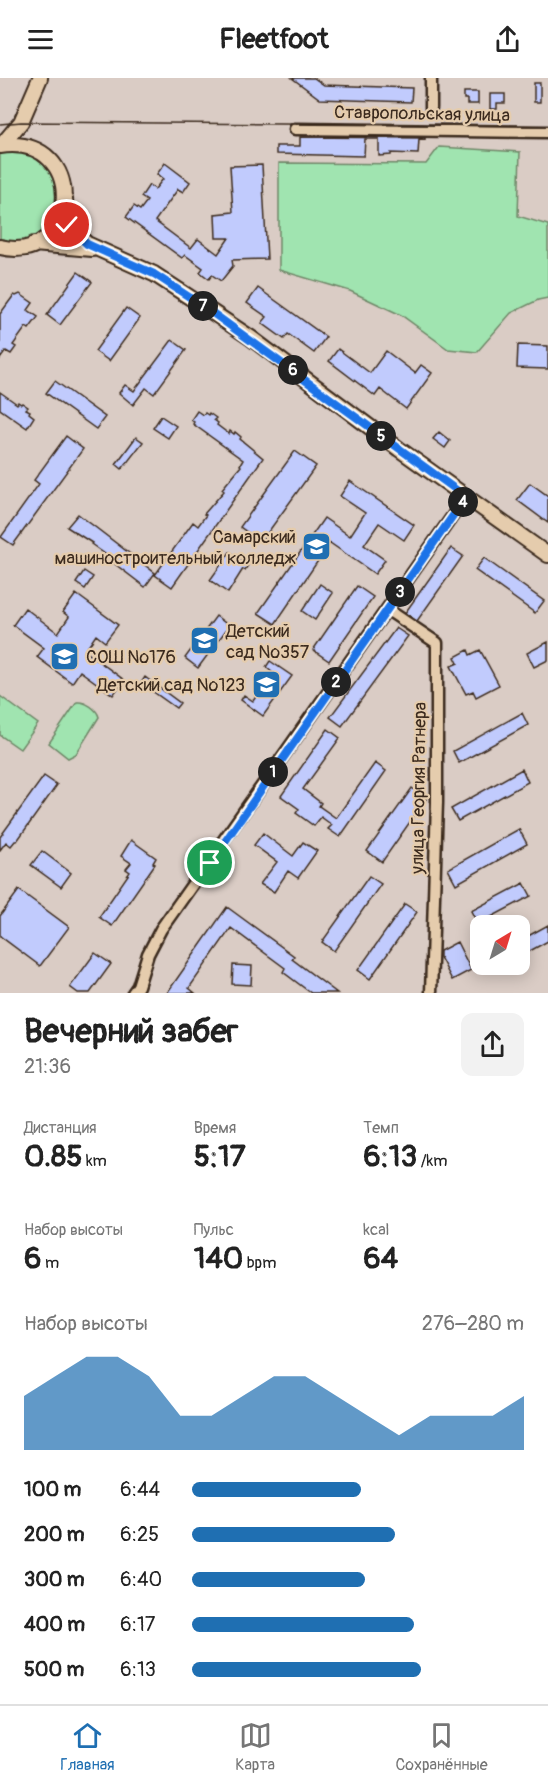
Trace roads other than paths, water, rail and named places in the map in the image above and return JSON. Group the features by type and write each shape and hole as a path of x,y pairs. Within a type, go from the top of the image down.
{"main road":[{"path":"1,146 21,122 40,78"},
{"path":"21,122 35,150"},
{"path":"1,146 19,145 35,150 45,156 60,173 64,186 67,225 80,238 97,249 154,274 203,306 548,555"},
{"path":"2,249 20,248 47,237 57,226 63,213 65,199"},
{"path":"34,244 97,249"}],"street":[{"path":"430,108 431,78"},
{"name":"Ставропольская улица","path":"295,129 548,132"},
{"path":"133,993 138,986 148,954 161,929 466,497"},
{"name":"улица Георгия Ратнера","path":"387,610 437,643 436,832 431,993"}],"tram line":[{"path":"0,124 21,122 548,126"}],"place":[{"name":"Самарский машиностроительный колледж","path":"317,547"},
{"name":"Детский сад №357","path":"205,641"},
{"name":"СОШ №176","path":"65,657"},
{"name":"Детский сад №123","path":"266,685"}]}
